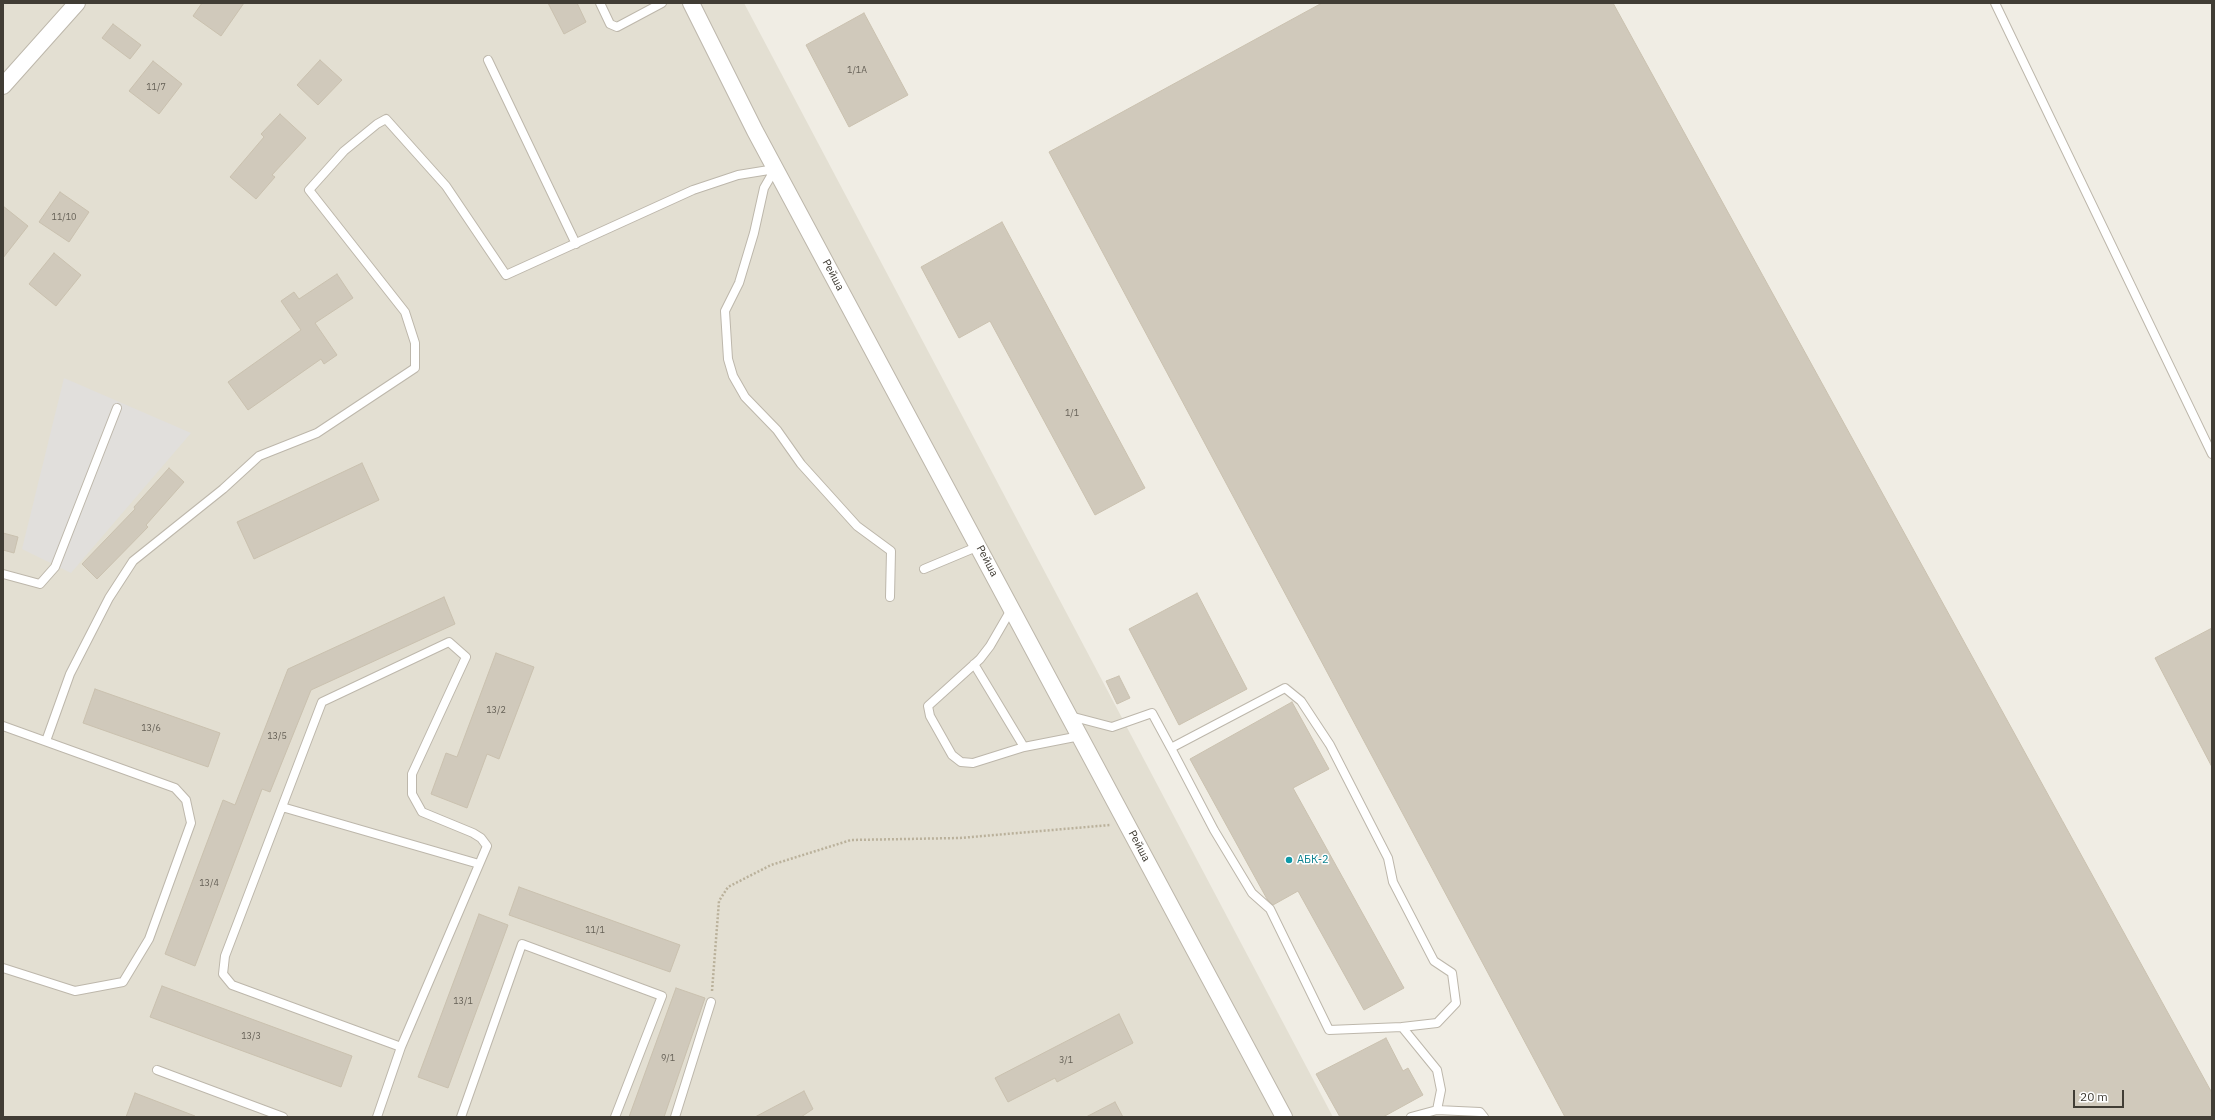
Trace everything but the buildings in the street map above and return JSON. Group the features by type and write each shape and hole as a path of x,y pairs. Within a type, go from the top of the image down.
{"street":[{"path":"3,86 77,3"},
{"name":"Рейша","path":"691,3 775,169 1284,1117"}],"lane":[{"path":"600,3 610,24 617,27 662,3"},
{"path":"1995,3 2212,454"},
{"path":"488,60 576,244"},
{"path":"46,741 70,674 109,598 133,561 223,489 259,456 317,433 415,368 415,342 405,312 309,190 344,151 376,124 386,118 446,186 506,275 694,190 738,175 775,169"},
{"path":"775,169 764,188 754,233 738,283 725,311 728,353 733,376 745,397 777,430 801,464 857,526 891,551 890,597"},
{"path":"3,574 40,584 55,567 116,408"},
{"path":"924,569 978,546"},
{"path":"1012,608 990,646 974,664 928,706 930,716 952,755 960,762 973,762 1024,747 1080,736"},
{"path":"377,1117 401,1047 487,846 481,838 422,812 412,794 412,774 466,657 450,642 322,702 225,956 223,974 232,986 401,1047"},
{"path":"974,664 1024,747"},
{"path":"1070,716 1112,726 1152,713 1214,830 1252,893 1270,909 1329,1030 1402,1027 1437,1023 1456,1003 1452,973 1434,961 1393,882 1388,858 1330,744 1300,701 1285,688 1171,748"},
{"path":"3,726 175,788 186,800 191,823 149,939 123,982 75,990 3,968"},
{"path":"282,807 479,864"},
{"path":"462,1117 522,944 662,996 615,1117"},
{"path":"675,1117 712,1002"},
{"path":"1402,1027 1437,1070 1441,1090 1437,1110"},
{"path":"156,1070 283,1117"},
{"path":"1411,1117 1437,1110 1480,1112 1484,1117"}],"path":[{"path":"712,1002 719,901 728,887 771,865 852,840 960,838 1127,823"}],"shaded area":[{"path":"3,3 744,3 1333,1117 3,1117"},
{"path":"64,378 191,433 71,573 22,549"}],"place":[{"name":"АБК-2","path":"1289,860"}]}
